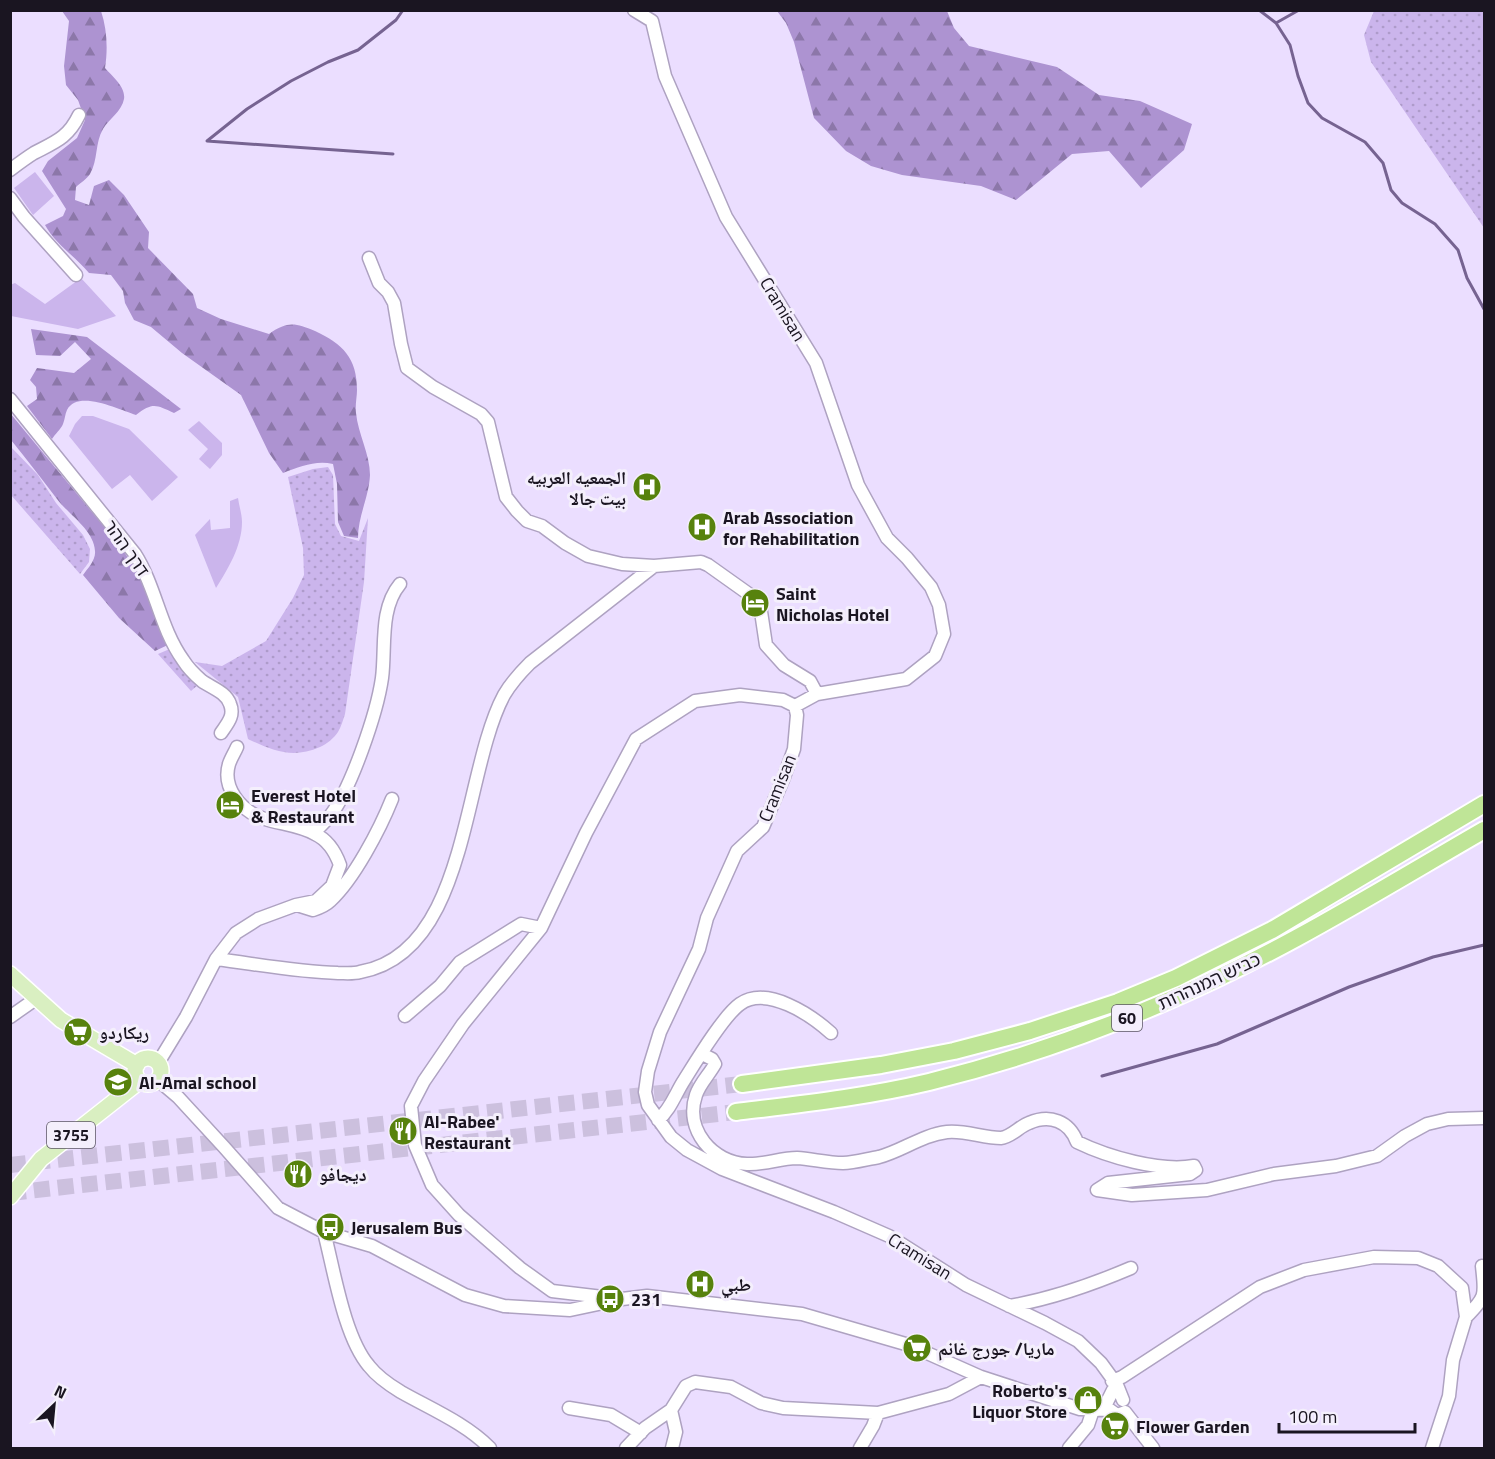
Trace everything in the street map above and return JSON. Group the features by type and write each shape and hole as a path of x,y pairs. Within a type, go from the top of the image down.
{"highway":[{"name":"כביש המנהרות","path":"742,1084 881,1065 954,1051 1030,1031 1118,1002 1176,978 1262,935 1485,804"},
{"name":"כביש המנהרות","path":"736,1112 814,1103 927,1082 1000,1063 1110,1025 1177,997 1290,942 1485,830"}],"main road":[{"path":"10,974 61,1020 137,1065"},
{"path":"148,1058 158,1063 161,1073 158,1080 152,1084 140,1081 136,1075 137,1065 141,1060 148,1058"},
{"name":"3755","path":"10,1197 41,1159 140,1081"}],"street":[{"name":"Cramisan","path":"634,10 652,21 665,76 726,217 816,363 845,452 870,510 887,538 931,587 939,605 944,634 935,656 906,680 817,694 795,706 794,749 774,804 763,827 737,851 707,918 699,949 660,1032 648,1071 645,1092 648,1105 671,1137 687,1150 722,1169 890,1236 966,1285 1078,1341 1101,1363 1116,1399 1152,1449"},
{"path":"10,170 32,154 63,138 76,123 79,114"},
{"path":"10,198 76,275"},
{"path":"369,258 379,283 394,303 400,344 407,368 433,387 481,414 488,422 506,496 527,521 542,526 588,556 622,564 654,566 701,562 741,586 760,605 766,645 784,665 810,681 817,694"},
{"name":"דרך ההר","path":"10,399 140,562 150,582 172,642 182,659 201,680 228,698 232,707 232,717 221,733"},
{"path":"216,959 318,972 359,973 381,967 404,953 421,935 439,907 458,850 493,722 503,696 512,682 530,663 654,566"},
{"path":"314,833 330,815 347,783 371,723 382,679 388,610 394,591 400,584"},
{"path":"622,1299 552,1291 520,1268 459,1215 432,1185 415,1145 411,1106 424,1081 463,1024 541,928 586,833 636,739 695,701 741,694 783,700 795,706"},
{"path":"158,1063 186,1017 216,959 236,933 258,919 296,905 316,901 332,886 340,865 336,852 325,840 314,833 259,817 238,803 228,785 229,764 237,747"},
{"path":"296,905 314,910 329,902 353,871 386,815 392,799"},
{"path":"405,1016 440,986 460,962 521,924 541,928"},
{"path":"10,1017 37,998"},
{"path":"658,1120 667,1111 730,1014 740,1004 751,999 774,999 805,1014 831,1033"},
{"path":"702,1054 712,1059 715,1064 695,1097 696,1130 702,1141 723,1158 749,1165 798,1158 843,1163 882,1156 923,1137 948,1132 1004,1138 1030,1122 1051,1119 1064,1123 1072,1130 1077,1142 1090,1148 1147,1164 1183,1168 1194,1166 1196,1170 1190,1174 1108,1183 1097,1190 1132,1195 1207,1190 1274,1174 1336,1166 1377,1156 1427,1124 1448,1119 1485,1118"},
{"path":"158,1080 178,1097 278,1208 324,1232 372,1246 465,1294 504,1306 570,1310 647,1296 802,1314 909,1345 981,1377 1080,1409 1095,1410 1116,1399 1122,1377 1260,1287 1304,1270 1363,1259 1418,1258 1438,1266 1462,1288 1466,1317 1453,1360 1449,1396 1432,1449"},
{"path":"324,1232 343,1310 352,1337 368,1366 398,1390 452,1419 490,1449"},
{"path":"1466,1317 1484,1296 1482,1266"},
{"path":"1009,1306 1029,1303 1086,1287 1131,1269"},
{"path":"626,1449 641,1433 671,1410 686,1386 695,1382 731,1387 761,1403 783,1408 878,1413 949,1394 981,1377"},
{"path":"1069,1449 1088,1425 1095,1410 1116,1399"},
{"path":"569,1408 611,1415 641,1433"},
{"path":"671,1410 676,1432 672,1449"},
{"path":"860,1449 878,1413"}],"shaded area":[{"path":"1374,11 1484,11 1484,228 1371,62 1364,35"},
{"path":"35,172 54,196 33,215 14,188"},
{"path":"81,278 116,316 78,329 11,316 10,285 15,283 45,304"},
{"path":"82,416 93,416 129,429 178,477 152,501 130,475 112,489 69,436"},
{"path":"199,421 222,443 222,455 210,469 199,459 208,449 188,430"},
{"path":"10,446 38,475 56,503 83,535 90,549 89,562 80,574 11,495"},
{"path":"328,467 333,475 335,524 341,536 359,541 368,518 364,582 345,714 338,732 325,744 310,751 283,752 248,739 238,697 195,662 222,666 266,641 293,598 304,575 303,548 288,477"},
{"path":"238,498 242,516 240,540 230,565 216,588 195,535 210,519 211,530 230,528 230,501"},
{"path":"172,648 199,684 191,691 158,654"}],"green space":[{"path":"62,11 101,11 106,39 105,68 118,82 124,95 121,107 100,134 93,169 87,178 76,187 75,200 89,205 94,186 109,180 124,195 149,232 148,248 193,294 197,308 221,319 269,334 287,325 302,326 325,336 341,347 354,369 357,390 356,413 370,475 358,538 344,536 338,522 337,484 333,464 302,466 283,473 269,453 241,395 182,353 151,327 134,320 125,303 123,291 111,275 89,273 55,239 45,225 63,216 66,209 42,171 48,161 77,138 85,120 78,100 66,85 64,66 69,21"},
{"path":"777,11 947,11 954,28 969,46 1057,67 1099,95 1140,101 1192,124 1184,150 1141,188 1109,151 1072,154 1016,200 981,186 902,175 871,166 846,151 814,118 794,42 786,23"},
{"path":"31,329 87,337 181,409 174,413 155,406 136,415 99,403 80,401 72,404 67,410 62,426 52,439 27,406 37,399 36,387 30,380 37,368 74,373 91,359 75,342 60,356 36,355"},
{"path":"10,413 121,547 153,597 170,644 155,651 119,618 83,575 94,558 94,543 11,440"}],"waterway":[{"path":"393,154 207,141 247,109 291,81 358,50 396,20 403,10"},
{"path":"1259,10 1276,23 1290,45 1308,103 1322,118 1365,142 1383,163 1391,190 1402,203 1435,224 1458,250 1467,278 1484,309"},
{"path":"1276,23 1299,10"},
{"path":"1102,1076 1217,1044 1349,987 1433,957 1484,945"}],"tunnel":[{"path":"10,1165 742,1084"},
{"path":"10,1193 736,1112"}],"place":[{"name":"الجمعيه العربيه بيت جالا","path":"647,487"},
{"name":"Arab Association for Rehabilitation","path":"702,527"},
{"name":"Saint Nicholas Hotel","path":"755,603"},
{"name":"Everest Hotel & Restaurant","path":"230,805"},
{"name":"ريكاردو","path":"78,1032"},
{"name":"Al-Amal school","path":"118,1082"},
{"name":"Al-Rabee' Restaurant","path":"403,1131"},
{"name":"ديجافو","path":"298,1174"},
{"name":"Jerusalem Bus","path":"330,1227"},
{"name":"طبي","path":"700,1284"},
{"name":"231","path":"610,1299"},
{"name":"ماريا/ جورج غانم","path":"917,1348"},
{"name":"Roberto's Liquor Store","path":"1088,1400"},
{"name":"Flower Garden","path":"1115,1426"}]}
